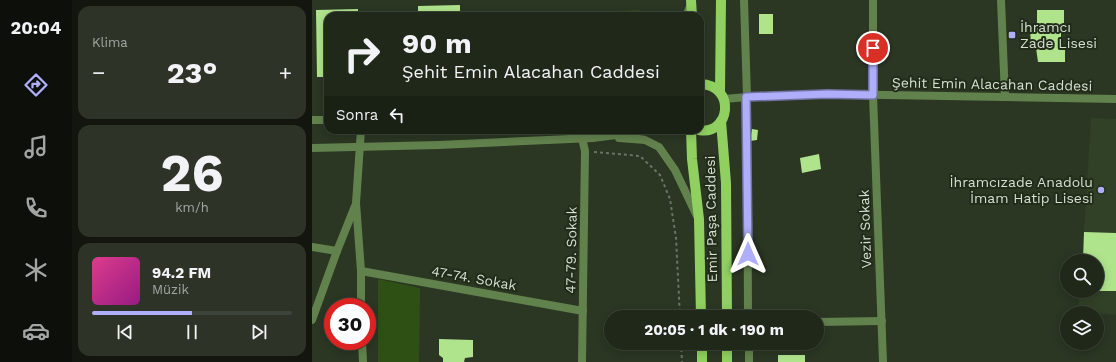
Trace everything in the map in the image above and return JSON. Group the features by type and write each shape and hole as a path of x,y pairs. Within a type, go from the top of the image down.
{"main road":[{"path":"721,0 722,96"},
{"path":"691,1 692,12"},
{"path":"704,84 714,87 722,96"},
{"name":"Emir Paşa Caddesi","path":"722,96 726,107 721,121 726,183 727,310"},
{"path":"704,130 709,130 721,121"},
{"name":"Emir Paşa Caddesi","path":"691,134 692,159 699,219 701,310"},
{"path":"702,350 702,362"},
{"path":"727,350 727,362"}],"street":[{"path":"744,0 748,310"},
{"name":"Vezir Sokak","path":"873,0 873,95 883,362"},
{"path":"1001,0 1005,97"},
{"path":"687,12 691,1"},
{"name":"Şehit Emin Alacahan Caddesi","path":"722,96 746,97 827,94 1116,99"},
{"path":"312,120 324,120"},
{"path":"360,134 356,203 362,298"},
{"path":"592,138 622,134"},
{"path":"312,148 439,145 582,138 645,140 659,147 675,170 699,219"},
{"name":"47-79. Sokak","path":"582,138 585,152 582,362"},
{"path":"312,320 336,251 356,203"},
{"path":"312,247 336,251"},
{"name":"47-74. Sokak","path":"361,271 583,311"},
{"path":"824,322 882,321"},
{"path":"362,350 362,362"},
{"path":"749,350 749,362"}],"path":[{"path":"585,152 640,156 660,175 670,199 676,238 680,310"},
{"path":"681,350 682,362"}],"shaded area":[{"name":"İhramcızade Anadolu İmam Hatip Lisesi","path":"1091,118 1116,119 1116,315 1104,314 1104,306 1079,306 1079,298 1104,298 1104,254 1082,254"}],"green space":[{"path":"640,10 640,12 603,12"},
{"path":"378,279 420,288 419,362 378,362"}],"building":[{"path":"460,5 460,12 418,12 418,6"},
{"path":"358,9 358,12 324,12 324,77 317,77 316,10"},
{"path":"1037,10 1064,10 1064,24 1061,26 1061,44 1065,47 1065,62 1038,62 1036,48 1031,48 1030,27 1037,25"},
{"path":"759,14 773,14 773,34 759,34"},
{"path":"752,129 758,130 757,140 750,141"},
{"path":"819,154 821,169 802,173 800,158"},
{"path":"1084,232 1116,233 1116,291 1104,291 1104,254 1083,254"},
{"path":"439,339 473,340 473,357 465,358 464,362 443,362 443,358 439,355"},
{"path":"778,355 805,355 805,362 778,362"}],"place":[{"name":"İhramcı Zade Lisesi","path":"1012,35"},
{"name":"İhramcızade Anadolu İmam Hatip Lisesi","path":"1101,190"}],"route":[{"path":"748,254 746,97 827,94 873,95 873,48"}]}
